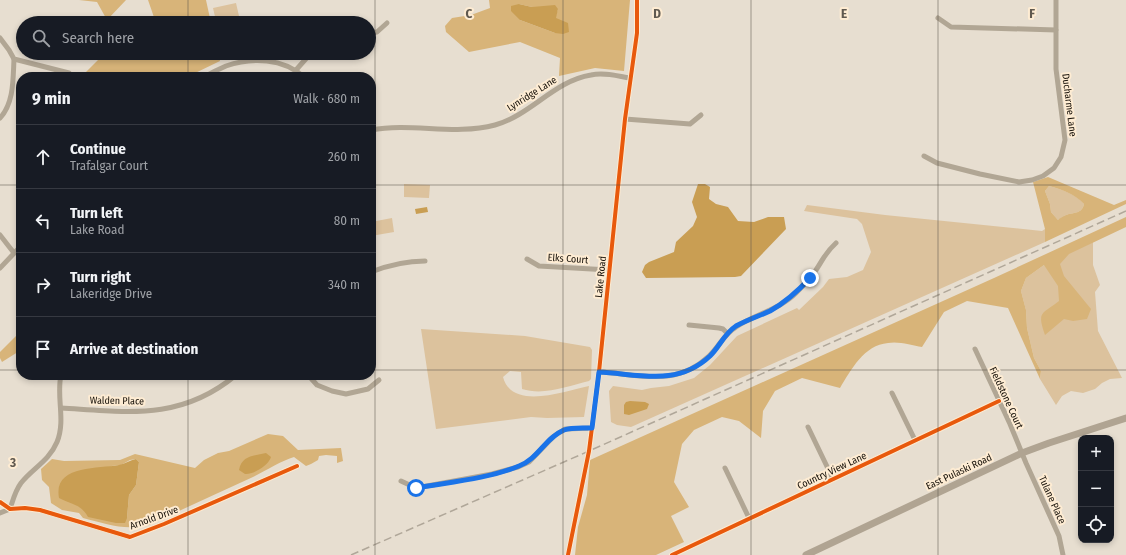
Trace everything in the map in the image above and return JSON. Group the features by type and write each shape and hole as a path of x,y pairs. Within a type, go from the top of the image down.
{"main road":[{"name":"East Pulaski Road","path":"806,555 1022,453 1126,418"}],"street":[{"name":"Lake Road","path":"568,555 587,461 599,372 625,119 637,33 637,0"},
{"name":"Ducharme Lane","path":"924,156 937,163 1019,182 1032,180 1043,176 1054,168 1061,158 1065,140 1056,70 1056,0"},
{"path":"938,18 951,27 1056,30"},
{"path":"376,32 387,23"},
{"path":"0,38 14,59 11,96 8,105 0,118"},
{"path":"18,60 65,72"},
{"path":"296,70 305,60"},
{"path":"214,72 226,66 249,61 270,61 298,72"},
{"name":"Lynridge Lane","path":"376,130 400,128 463,130 483,128 498,124 516,116 560,86 574,79 592,74 609,74 630,78"},
{"path":"625,119 690,124 701,115"},
{"path":"0,236 14,253 0,268"},
{"path":"599,372 622,373 647,377 663,377 676,375 690,370 710,356 727,333 787,301 810,278 827,251 836,243"},
{"name":"Elks Court","path":"527,259 539,266 610,270"},
{"path":"376,270 411,261 425,261"},
{"path":"689,325 720,328 724,329 727,333"},
{"name":"Fieldstone Court","path":"975,349 1022,453"},
{"path":"10,509 15,493 20,484 32,471 50,456 58,441 61,408 61,380"},
{"name":"Walden Place","path":"61,408 108,412 134,412 164,409 190,403 212,392 229,380"},
{"path":"312,380 317,385 332,391 346,394 368,389 379,380"},
{"path":"892,393 915,440"},
{"name":"Country View Lane","path":"672,555 999,401"},
{"path":"808,427 833,479"},
{"path":"401,481 416,488 518,467 529,462 554,436 565,429 592,428"},
{"name":"Tulane Place","path":"1022,453 1059,536 1063,555"},
{"name":"Arnold Drive","path":"10,509 24,508 40,510 130,537 164,524 297,466"},
{"path":"725,468 749,518"},
{"path":"0,502 10,509"},
{"path":"0,513 10,509"}],"shaded area":[{"path":"79,0 126,0 111,16 105,16 97,2"},
{"path":"148,0 206,0 209,16 154,16"},
{"path":"489,0 630,0 624,71 595,68 559,76 560,58 520,42 469,52 446,32 445,26 452,18 471,15 490,8","holes":["519,4 532,7 558,9 556,15 555,33 520,20"]},
{"path":"236,3 239,16 215,16 213,8"},
{"path":"519,4 532,7 555,5 558,9 556,18 568,23 569,32 563,34 555,33 520,20 511,11 511,6"},
{"path":"98,60 220,61 197,72 86,72"},
{"path":"1048,177 1114,205 1126,200 1126,204 1045,242 1045,229 1033,182","holes":["1049,186 1068,192 1080,200 1084,204 1081,210 1065,215 1058,220 1051,212 1050,204 1045,191"]},
{"path":"404,184 430,185 429,198 404,197"},
{"path":"698,184 705,184 710,187 709,199 716,204 728,207 738,221 754,222 768,217 784,217 786,229 741,276 646,278 642,272 645,265 674,252 676,242 693,226 697,217 692,202"},
{"path":"1049,186 1063,190 1081,200 1084,204 1081,210 1065,215 1058,220 1051,212 1050,204 1045,191"},
{"path":"807,205 885,215 1042,231 1045,229 1045,242 631,427 617,425 611,422 609,391 613,386 642,390 669,386 694,378 710,365 737,336 797,308 799,310 823,287 829,279 847,277 863,270 871,252 862,224 857,219 804,211"},
{"path":"427,207 428,212 416,214 415,209"},
{"path":"1126,217 1126,227 1069,254 1060,264 1064,276 1091,309 1087,319 1073,321 1064,319 1045,335 1041,317 1042,314 1059,301 1058,286 1044,265 1026,278 1021,291 1026,310 1027,328 1034,358 1041,371 1040,379 1008,308 967,301 944,312 922,347 896,342 879,345 872,348 865,353 854,366 840,388 802,378 775,391 763,411 761,438 739,421 722,417 694,430 682,444 674,482 689,507 671,516 684,542 656,555 575,555 578,527 587,495 590,460"},
{"path":"392,218 394,232 376,235 376,221"},
{"path":"1093,242 1093,265 1100,285 1095,292 1098,331 1122,378 1110,379 1095,389 1083,393 1071,391 1062,396 1056,405 1040,379 1041,371 1034,358 1027,328 1026,310 1021,291 1026,278 1044,265"},
{"path":"421,329 525,336 590,347 592,350 591,379 589,381 556,390 530,391 522,389 521,372 510,371 503,377 508,387 517,393 528,396 554,394 589,386 584,417 531,417 436,429"},
{"path":"16,336 16,353 2,362 0,352"},
{"path":"626,402 645,402 649,404 647,409 629,415 624,414 624,405"},
{"path":"268,434 283,436 298,450 341,448 343,461 337,463 337,456 326,455 319,456 318,460 306,466 294,457 149,525 140,527 116,526 83,518 79,513 62,510 51,503 49,487 42,480 41,469 52,459 64,461 120,460 135,454 195,468 204,460 218,453 229,451","holes":["136,459 139,462 136,485 129,495 127,518 84,510 77,505 112,466 121,465 130,460"]},
{"path":"266,453 271,457 270,460 260,469 248,474 245,474 239,470 243,461 249,457"},
{"path":"136,459 139,462 136,485 129,495 127,518 125,523 116,523 88,517 79,507 59,498 59,487 63,479 70,474 89,468 119,465"}],"railway":[{"path":"351,555 589,451 1126,211"}],"cycle path":[{"path":"568,555 589,451 599,372 625,119 637,33 637,0"},
{"path":"672,555 999,401"},
{"path":"0,502 10,509 25,508 40,510 130,537 164,524 297,466"}],"route":[{"path":"416,488 492,474 518,467 529,462 554,436 565,429 592,428 599,372 622,373 647,377 663,377 676,375 690,370 710,356 727,333 745,322 787,301 810,278"}]}
